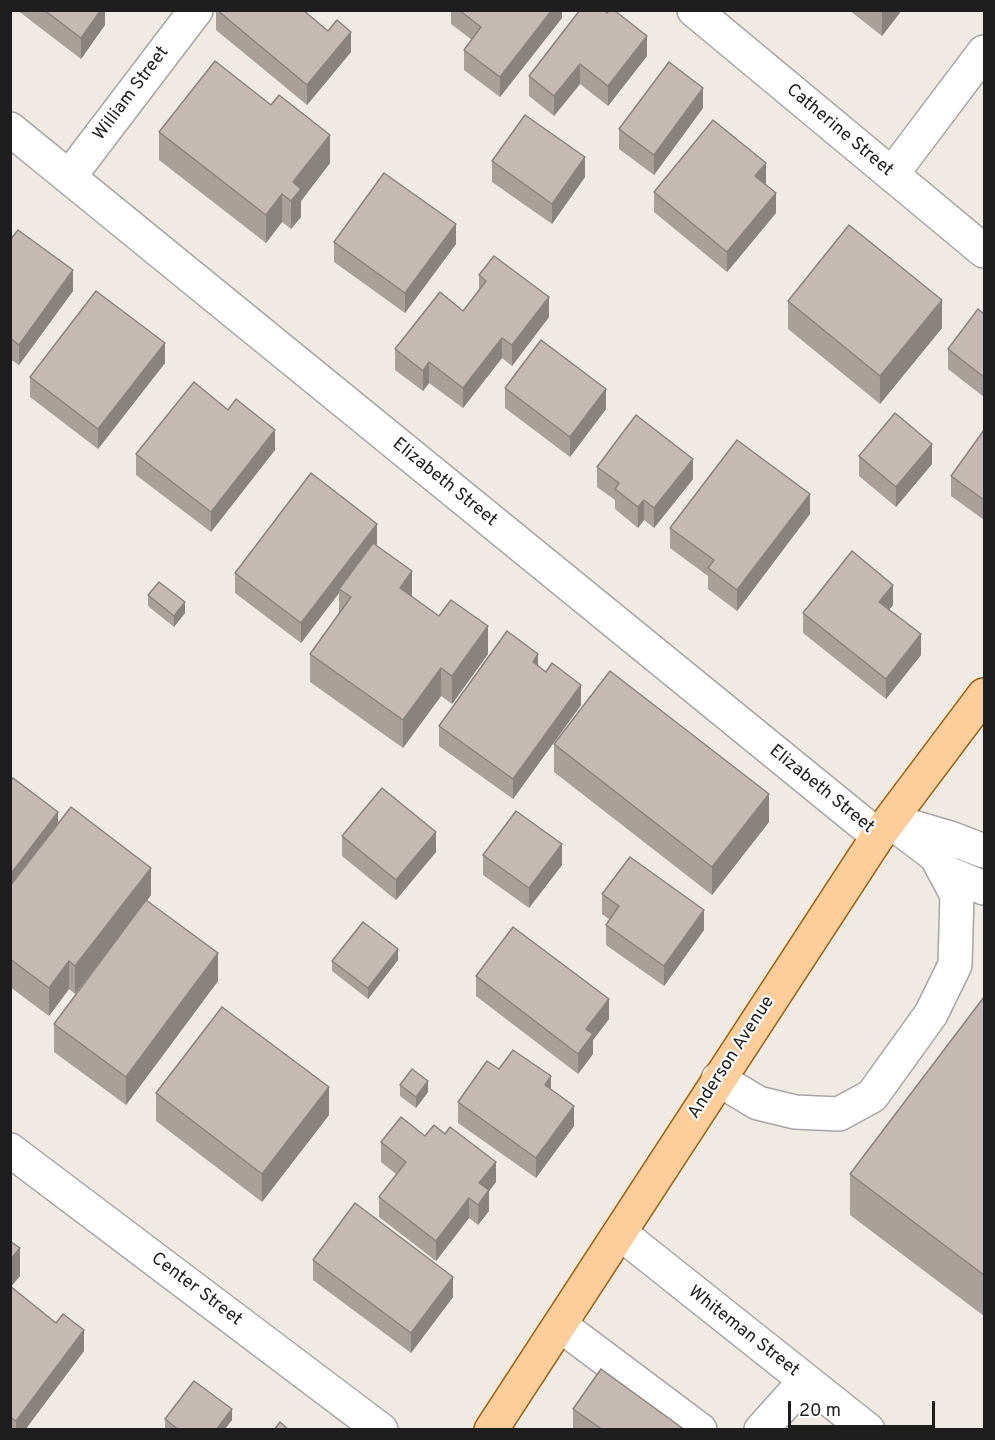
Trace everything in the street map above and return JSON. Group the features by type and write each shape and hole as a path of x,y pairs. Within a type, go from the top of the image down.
{"main road":[{"name":"Anderson Avenue","path":"491,1430 884,828 984,695"}],"street":[{"name":"William Street","path":"69,177 196,10"},
{"name":"Catherine Street","path":"694,10 984,251"},
{"path":"892,174 984,52"},
{"name":"Elizabeth Street","path":"10,129 884,828 936,856 945,872"},
{"path":"884,828 950,838 984,851"},
{"path":"945,872 984,888"},
{"path":"718,1079 758,1103 795,1112 839,1114 872,1096 931,1014 955,966 971,924 945,872"},
{"name":"Center Street","path":"10,1150 381,1430"},
{"name":"Whiteman Street","path":"620,1233 868,1430"},
{"path":"560,1325 700,1430"},
{"path":"761,1430 805,1381"}],"building":[{"path":"44,10 101,10 81,38"},
{"path":"217,10 303,10 328,31 337,20 351,32 307,85"},
{"path":"459,10 552,10 500,77 464,50 481,27"},
{"path":"580,10 604,10 607,13 609,10 614,10 647,36 608,86 580,64 554,96 529,76"},
{"path":"215,61 271,105 279,95 330,135 293,182 301,189 291,201 282,194 266,215 159,132"},
{"path":"669,62 703,88 654,155 619,129"},
{"path":"525,115 585,157 552,204 492,161"},
{"path":"713,120 766,163 755,176 776,193 727,252 654,192"},
{"path":"384,173 456,224 405,293 334,242"},
{"path":"849,225 942,300 880,376 788,301"},
{"path":"18,230 73,270 19,345 10,338 10,240"},
{"path":"494,256 549,297 512,345 502,338 463,388 429,362 423,371 395,349 440,292 463,311 486,281 479,275"},
{"path":"96,291 165,343 98,429 30,377"},
{"path":"978,309 984,314 984,377 948,349"},
{"path":"541,340 606,389 570,437 505,388"},
{"path":"194,382 228,410 236,399 275,430 211,512 136,454"},
{"path":"895,413 932,444 896,487 859,456"},
{"path":"636,415 693,459 654,508 644,500 638,507 615,489 619,483 597,467"},
{"path":"984,430 984,500 951,476"},
{"path":"737,440 810,494 737,590 708,568 714,560 670,528"},
{"path":"311,473 377,524 301,623 235,573"},
{"path":"373,543 412,571 400,588 439,616 451,600 488,626 452,676 441,668 403,720 310,654 351,597 339,589"},
{"path":"852,551 893,585 879,602 921,634 886,679 803,613"},
{"path":"159,582 185,602 174,616 148,595"},
{"path":"507,631 538,654 533,662 546,672 552,663 581,685 513,779 439,726"},
{"path":"610,671 769,794 712,867 554,744"},
{"path":"13,778 58,812 10,875 10,781"},
{"path":"382,788 436,832 396,880 342,836"},
{"path":"71,807 151,868 75,966 69,961 49,988 10,959 10,886"},
{"path":"516,811 562,844 529,888 483,855"},
{"path":"630,857 704,910 664,966 606,925 619,906 602,894"},
{"path":"146,900 218,953 126,1077 54,1024"},
{"path":"363,922 398,949 368,988 332,961"},
{"path":"513,927 609,999 586,1029 593,1034 578,1054 476,976"},
{"path":"984,997 984,1275 850,1174"},
{"path":"222,1007 329,1087 262,1174 156,1093"},
{"path":"513,1050 551,1076 545,1085 574,1106 536,1158 458,1102 487,1061 499,1069"},
{"path":"412,1069 428,1081 416,1097 400,1085"},
{"path":"401,1117 425,1136 434,1125 445,1134 450,1127 496,1162 479,1183 489,1190 478,1205 469,1198 436,1241 379,1197 406,1162 381,1142"},
{"path":"355,1203 453,1277 411,1333 313,1260"},
{"path":"10,1241 20,1248 10,1260"},
{"path":"10,1286 56,1323 63,1314 84,1330 16,1421 10,1417"},
{"path":"601,1369 685,1430 603,1430 573,1409"},
{"path":"194,1381 232,1409 216,1430 179,1430 165,1419"},
{"path":"280,1422 289,1430 274,1430"}]}
